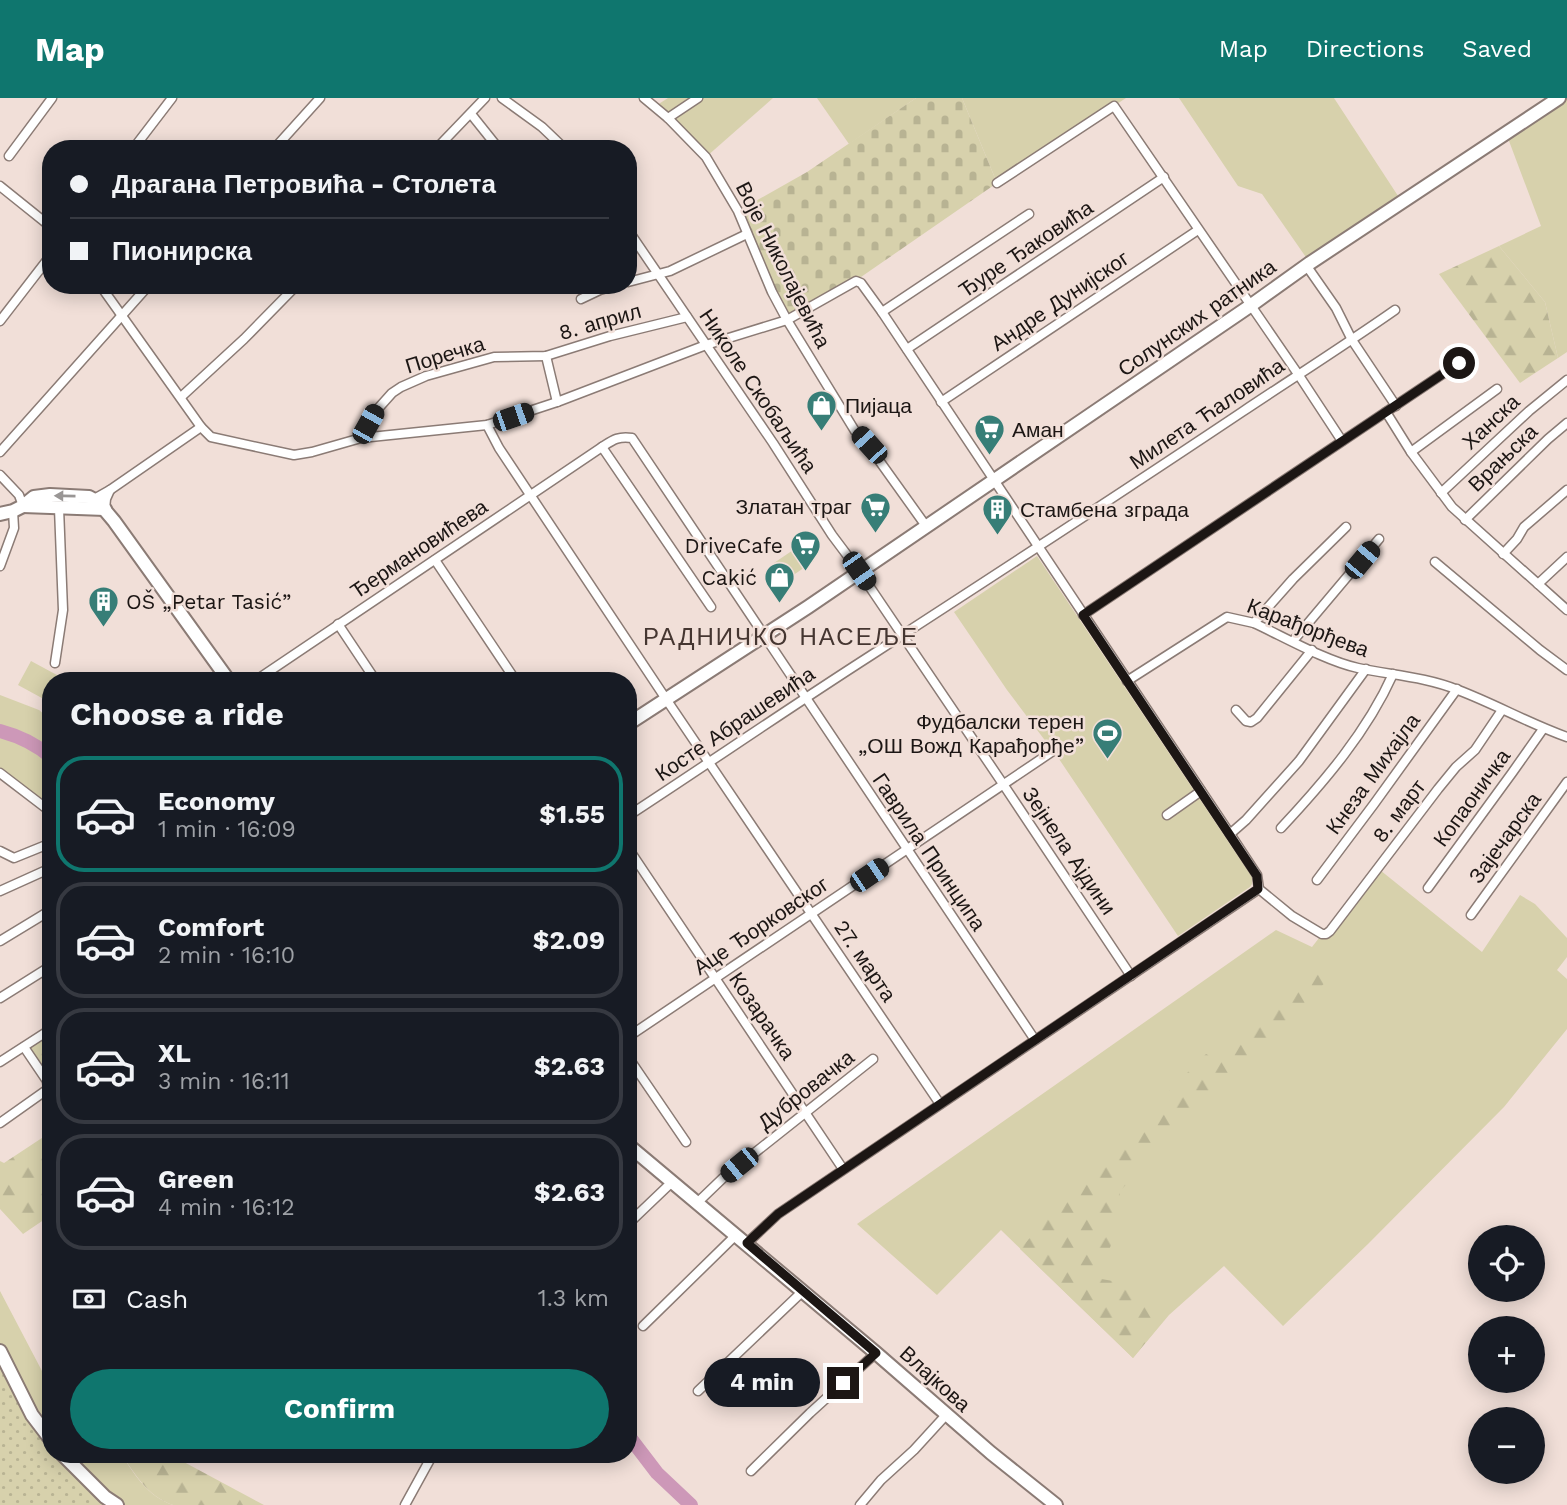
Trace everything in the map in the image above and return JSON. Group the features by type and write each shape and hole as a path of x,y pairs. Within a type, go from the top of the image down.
{"main road":[{"name":"Солунских ратника","path":"637,718 808,607 1306,265 1559,98"},
{"path":"12,511 34,497 70,496 94,499 105,509 223,672"},
{"path":"12,511 105,509"},
{"name":"Влајкова","path":"637,1153 1056,1505"},
{"path":"0,1351 32,1415 42,1428"},
{"path":"71,1463 105,1497 117,1505"}],"street":[{"path":"9,156 52,98"},
{"path":"139,140 172,98"},
{"path":"282,140 320,98"},
{"path":"445,140 485,98"},
{"path":"502,98 555,140"},
{"name":"Воје Николајевића","path":"644,98 668,118 711,165 738,211 787,320 855,431 869,445 926,526"},
{"path":"668,118 698,98"},
{"path":"997,183 1114,106 1342,441"},
{"path":"471,114 492,140"},
{"name":"Ђуре Ђаковића","path":"907,349 1164,177"},
{"path":"2,192 42,221"},
{"path":"882,312 1029,214"},
{"name":"Андре Дунијског","path":"941,402 1198,230"},
{"path":"637,280 682,266 747,234"},
{"name":"Николе Скобаљића","path":"637,243 832,535 859,571"},
{"path":"1306,265 1336,308 1352,341 1396,406"},
{"path":"0,320 42,266"},
{"path":"106,294 211,437 294,455 361,438 488,425 557,402 706,345 787,320 856,281 861,283 1257,876 1258,889 741,1239 643,1326"},
{"path":"0,452 141,294"},
{"path":"181,397 288,294"},
{"path":"581,299 594,294"},
{"name":"Милета Ћаловића","path":"1039,548 1395,310"},
{"name":"8. април","path":"522,356 546,356 610,336 687,317"},
{"name":"Поречка","path":"361,438 375,412 401,387 472,362 494,357 522,356"},
{"path":"546,356 557,402"},
{"path":"1083,615 1459,363"},
{"name":"Ханска","path":"1441,493 1529,411 1567,380"},
{"path":"1411,452 1497,389"},
{"path":"1387,412 1411,452 1465,520 1567,610"},
{"name":"Врањска","path":"1465,520 1567,423"},
{"name":"27. марта","path":"488,425 499,448 666,699 940,1104"},
{"path":"94,499 201,426"},
{"name":"Ђермановићева","path":"268,672 601,447 614,439 632,438"},
{"name":"Гаврила Принципа","path":"632,438 1035,1040"},
{"path":"601,447 711,607"},
{"path":"0,475 19,495 12,511 14,528 0,566"},
{"path":"105,509 110,490"},
{"path":"1503,554 1524,527 1567,490"},
{"path":"55,663 63,610 59,508"},
{"path":"1254,623 1293,579 1346,527"},
{"path":"1293,642 1379,539"},
{"name":"Косте Абрашевића","path":"637,810 805,698 1039,548"},
{"path":"1538,584 1567,557"},
{"path":"435,559 510,672"},
{"path":"1435,562 1567,670"},
{"name":"Зејнела Ајдини","path":"859,571 1131,976"},
{"name":"Карађорђева","path":"1128,681 1227,617 1254,623 1337,662 1410,676 1457,689 1543,729 1567,737"},
{"path":"338,624 370,672"},
{"path":"1236,710 1246,721 1251,722 1257,718 1312,650"},
{"path":"1230,834 1299,761 1366,669"},
{"path":"1281,828 1357,737 1374,712 1393,674"},
{"name":"Кнеза Михајла","path":"1317,880 1457,689"},
{"name":"8. март","path":"1258,889 1292,916 1326,934 1438,789 1475,750 1502,710"},
{"name":"Копаоничка","path":"1428,888 1543,729"},
{"name":"Аце Ђорковског","path":"637,1031 1053,751"},
{"path":"0,773 42,805"},
{"name":"Зајечарска","path":"1471,915 1567,782"},
{"path":"1167,816 1201,792"},
{"path":"0,851 14,858 42,847"},
{"name":"Козарачка","path":"637,861 843,1169"},
{"path":"0,891 42,872"},
{"path":"0,941 42,915"},
{"path":"0,998 42,972"},
{"path":"0,1062 42,1035"},
{"path":"24,1047 42,1074"},
{"name":"Дубровачка","path":"697,1203 723,1178 873,1059"},
{"path":"637,1070 686,1142"},
{"path":"0,1123 42,1093"},
{"path":"637,1215 672,1182"},
{"path":"698,1391 803,1291"},
{"path":"751,1471 876,1353"},
{"path":"860,1505 946,1415"},
{"path":"405,1505 428,1463"}],"green space":[{"path":"668,98 773,98 706,157 654,107"},
{"path":"817,98 916,98 849,144"},
{"path":"916,98 962,98 997,183 861,277 787,320 738,211 807,172"},
{"path":"962,98 1126,98 997,183"},
{"path":"1179,98 1334,98 1402,202 1310,263 1262,194 1238,186"},
{"path":"1559,98 1567,99 1567,352 1558,358 1545,302 1499,246 1541,226 1506,133"},
{"path":"1499,246 1545,302 1558,358 1520,383 1439,274"},
{"path":"802,544 814,561 786,580 774,563"},
{"path":"1037,556 1252,877 1250,887 1178,936 1059,759 1007,690 954,612"},
{"path":"31,661 51,672 42,672 42,698 18,685"},
{"path":"0,695 42,712 42,805 0,773"},
{"path":"1375,866 1482,952 1520,895 1535,904 1567,938 1567,957 1557,970 1567,979 1567,1029 1504,1107 1283,1326 1224,1266 1169,1315 1133,1358 1001,1230 937,1295 857,1224 1276,930 1312,947"},
{"path":"1318,966 1334,974 1223,1083 1120,1191 1119,1228 1107,1254 1090,1277 1147,1287 1168,1315 1133,1358 1020,1249 1084,1177 1206,1054 1221,1061"},
{"path":"42,1040 42,1066 28,1049"},
{"path":"42,1138 42,1221 23,1234 0,1209 0,1161 4,1163"},
{"path":"0,1291 42,1371 42,1424 0,1351"},
{"path":"0,1351 42,1424 42,1463 72,1463 117,1505 0,1505"},
{"path":"72,1463 127,1463 149,1490 173,1505 117,1505"},
{"path":"127,1463 186,1463 264,1505 173,1505 156,1496"}],"waterway":[{"path":"0,731 14,735 42,750"},
{"path":"637,1447 657,1473 691,1505"}],"place":[{"name":"Пијаца","path":"822,433"},
{"name":"Аман","path":"989,457"},
{"name":"Златан траг","path":"875,534"},
{"name":"Стамбена зграда","path":"997,537"},
{"name":"DriveCafe","path":"806,573"},
{"name":"Cakić","path":"780,605"},
{"name":"OŠ „Petar Tasić”","path":"103,629"},
{"name":"Фудбалски терен „ОШ Вожд Карађорђе”","path":"1107,761"}],"district":[{"name":"РАДНИЧКО НАСЕЉЕ","path":"781,637"}],"route":[{"path":"843,1383 876,1353 747,1243 778,1214 1258,889 1257,876 1083,615 1459,363"}]}
